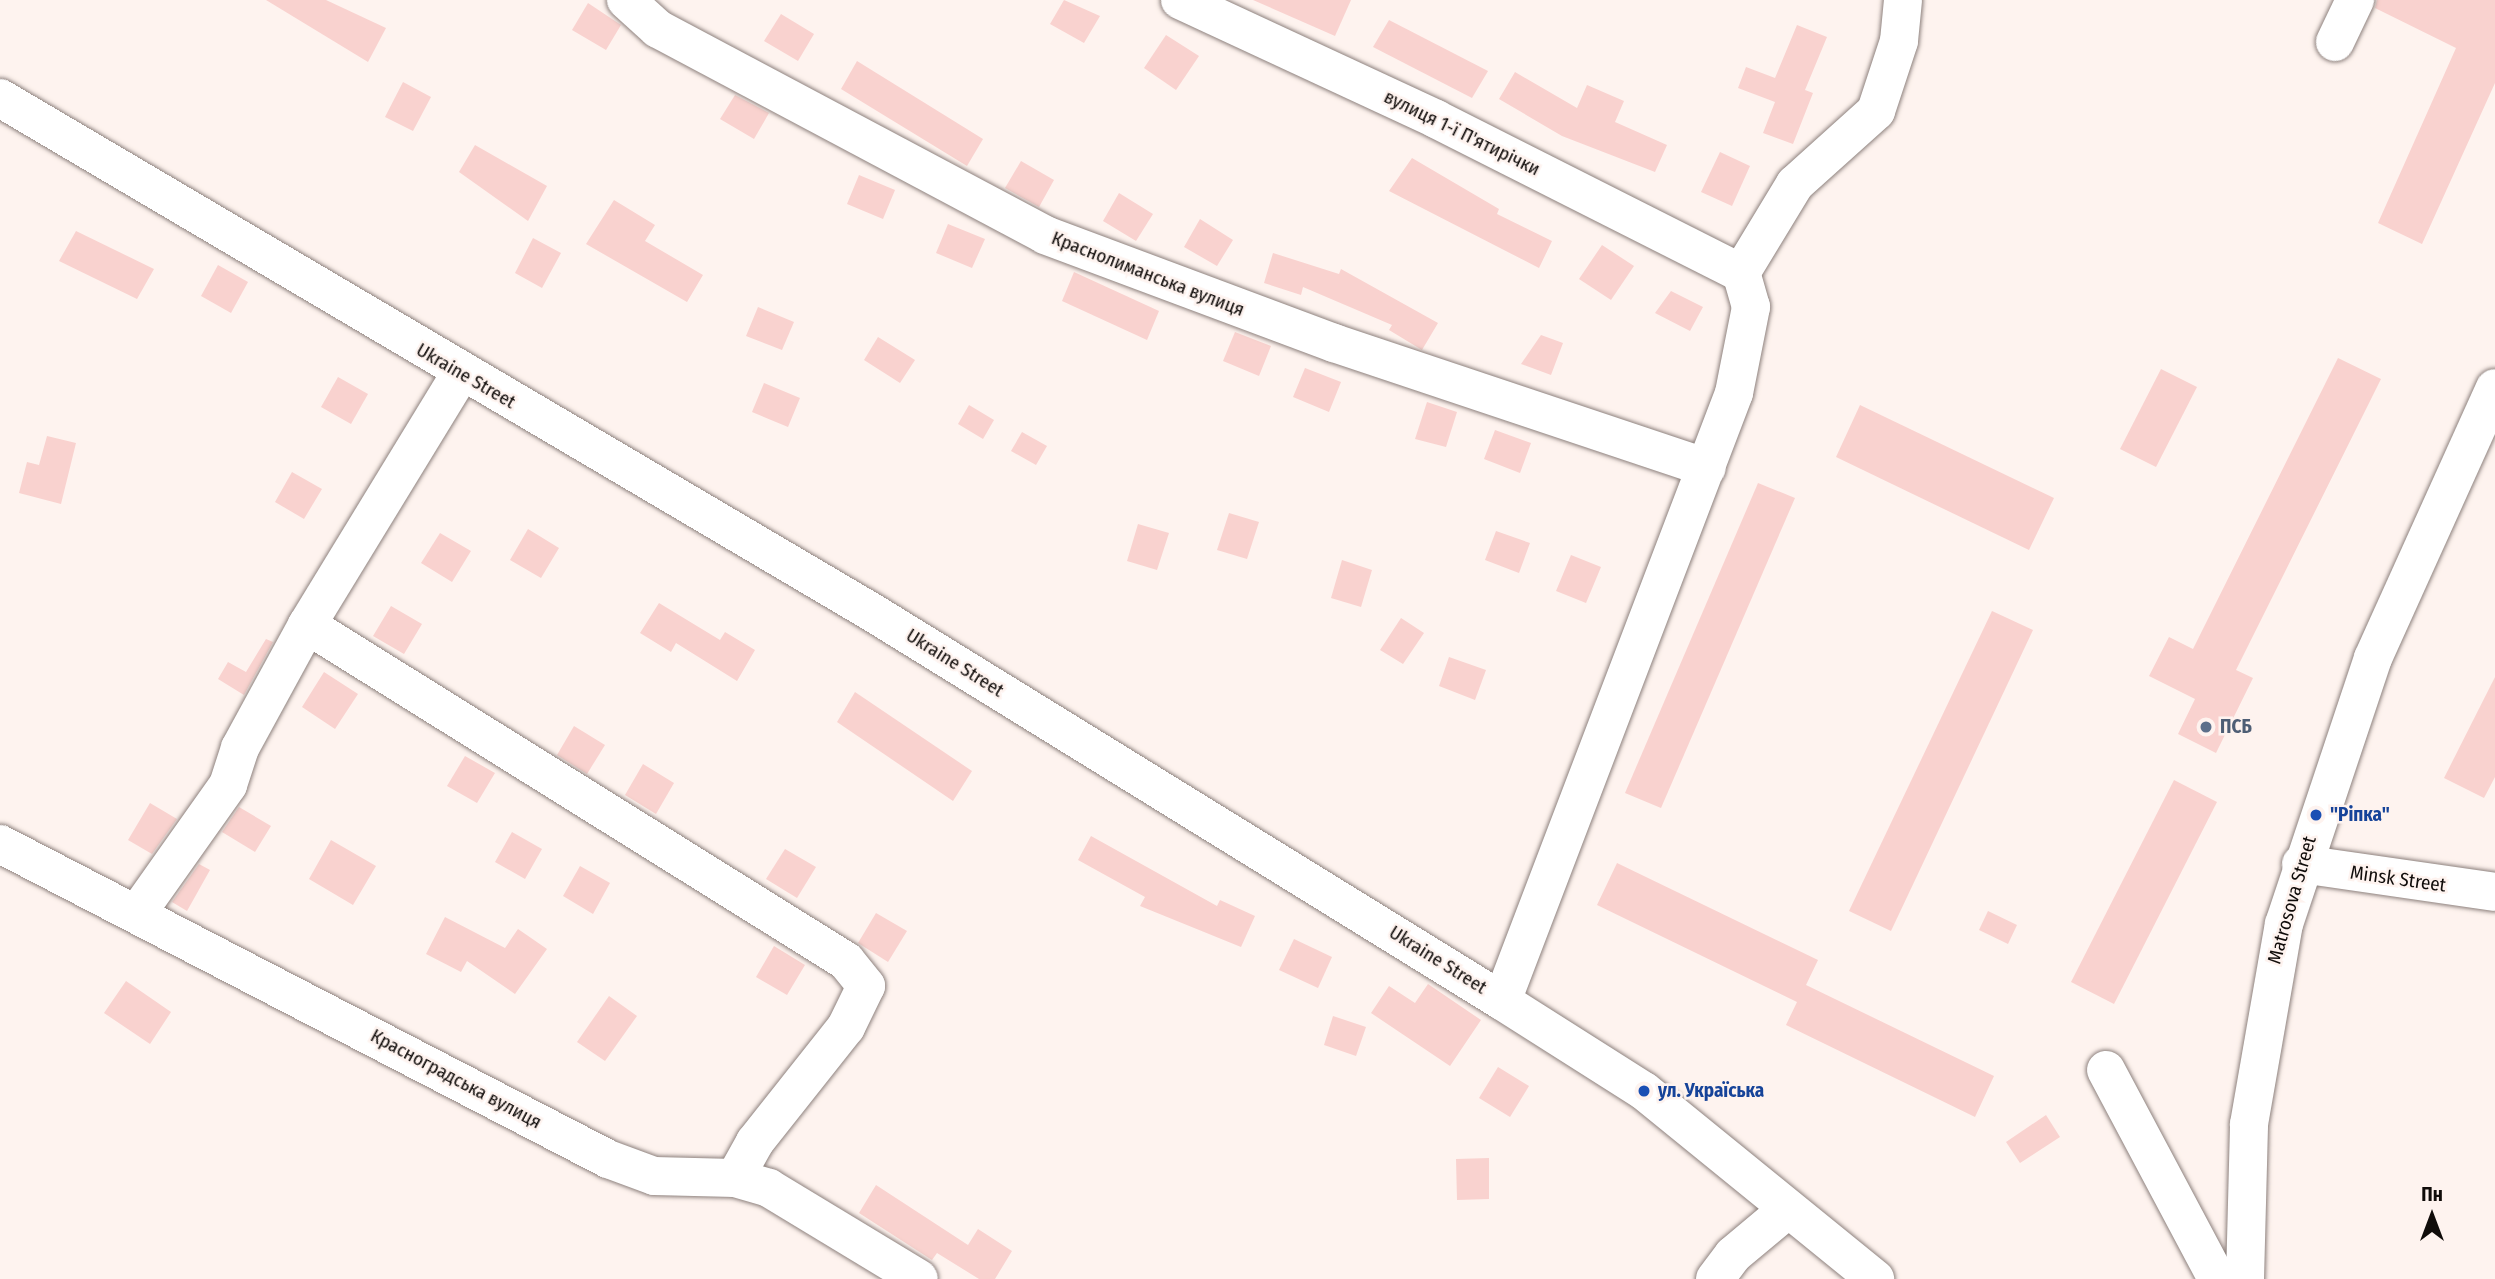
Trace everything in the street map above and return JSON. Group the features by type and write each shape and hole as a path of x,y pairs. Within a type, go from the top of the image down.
{"street":[{"name":"Краснолиманська вулиця","path":"625,0 658,29 1045,235 1334,343 1707,468"},
{"name":"вулиця 1-ї П'ятирічки","path":"1180,0 1436,119 1741,273"},
{"path":"1502,1001 1734,393 1751,307 1741,273 1795,184 1876,111 1899,41 1903,0"},
{"path":"2335,42 2355,0"},
{"name":"Ukraine Street","path":"0,99 461,373 870,611 1502,1001 1644,1091 1875,1279"},
{"path":"138,912 228,785 240,748 307,625 461,373"},
{"name":"Matrosova Street","path":"2245,1279 2256,1060 2301,864 2373,658 2495,388"},
{"path":"307,625 846,961 866,986 846,1027 755,1142 735,1178"},
{"name":"Красноградська вулиця","path":"0,845 138,912 608,1159 654,1176 735,1178 769,1188 919,1279"},
{"name":"Minsk Street","path":"2301,864 2495,892"},
{"path":"2106,1070 2217,1279"},
{"path":"1715,1279 1733,1255 1788,1209"}],"building":[{"path":"266,0 326,0 386,28 368,62"},
{"path":"1064,0 1100,16 1084,43 1050,24"},
{"path":"1253,0 1351,0 1335,36"},
{"path":"2377,0 2495,0 2495,83 2422,244 2378,223 2456,48 2375,8"},
{"path":"588,3 621,25 606,50 572,30"},
{"path":"781,14 814,34 798,61 764,41"},
{"path":"1389,20 1488,71 1472,98 1373,47"},
{"path":"1797,25 1827,37 1805,90 1813,93 1793,144 1763,133 1775,102 1738,88 1746,67 1775,78"},
{"path":"1166,35 1199,56 1176,90 1144,68"},
{"path":"857,61 983,139 967,166 841,89"},
{"path":"1515,72 1577,108 1587,85 1624,101 1615,122 1667,145 1655,172 1562,136 1499,99"},
{"path":"403,82 431,97 413,131 385,117"},
{"path":"735,95 769,113 754,139 720,119"},
{"path":"475,145 547,186 528,221 459,172"},
{"path":"1720,152 1750,166 1732,206 1701,192"},
{"path":"1412,158 1499,209 1497,214 1552,241 1539,268 1389,191"},
{"path":"1021,161 1054,180 1039,207 1005,188"},
{"path":"859,175 895,190 883,219 847,204"},
{"path":"1119,193 1153,214 1136,241 1103,221"},
{"path":"614,200 655,225 645,241 703,275 687,302 586,244"},
{"path":"1200,219 1233,240 1217,266 1184,247"},
{"path":"948,224 985,239 972,268 936,253"},
{"path":"76,231 154,269 137,299 59,261"},
{"path":"533,238 561,253 542,288 515,273"},
{"path":"1602,245 1634,266 1611,300 1579,279"},
{"path":"1273,253 1339,274 1341,269 1438,323 1422,350 1389,330 1392,325 1303,287 1301,295 1264,283"},
{"path":"218,265 248,282 231,313 201,296"},
{"path":"1074,272 1159,311 1147,340 1062,301"},
{"path":"1671,291 1703,307 1690,331 1655,313"},
{"path":"758,307 794,322 782,350 746,336"},
{"path":"1235,332 1271,346 1259,376 1223,361"},
{"path":"1541,335 1563,343 1551,375 1521,364"},
{"path":"878,337 915,360 900,383 864,360"},
{"path":"2338,358 2381,379 2236,670 2253,678 2216,753 2178,734 2195,699 2149,676 2169,637 2193,649"},
{"path":"1305,368 1341,382 1329,412 1293,397"},
{"path":"2161,369 2197,387 2156,467 2120,449"},
{"path":"338,377 368,394 351,424 321,407"},
{"path":"764,383 800,398 788,427 752,412"},
{"path":"1427,402 1457,412 1446,447 1415,439"},
{"path":"969,405 994,420 983,439 958,424"},
{"path":"1860,405 2054,498 2029,550 1836,457"},
{"path":"1495,430 1531,443 1520,473 1484,459"},
{"path":"1022,432 1047,446 1036,465 1011,451"},
{"path":"47,436 76,443 61,504 19,493 27,462 39,465"},
{"path":"292,472 322,489 304,519 275,502"},
{"path":"1758,483 1795,498 1661,808 1625,793"},
{"path":"1229,513 1259,522 1247,559 1217,550"},
{"path":"1138,524 1169,533 1157,570 1127,561"},
{"path":"528,529 559,548 541,578 510,560"},
{"path":"1496,531 1530,543 1519,573 1485,560"},
{"path":"440,533 471,551 452,582 421,563"},
{"path":"1571,555 1601,567 1586,603 1556,591"},
{"path":"1342,560 1372,570 1361,607 1331,598"},
{"path":"659,603 720,640 725,632 755,650 737,681 676,643 671,652 640,633"},
{"path":"391,606 422,624 404,654 373,636"},
{"path":"1992,611 2033,630 1891,931 1849,911"},
{"path":"1401,618 1424,633 1403,664 1380,650"},
{"path":"266,639 273,642 244,695 218,679 228,662 246,672"},
{"path":"1449,657 1486,670 1475,700 1439,686"},
{"path":"324,672 358,694 335,729 302,707"},
{"path":"2495,677 2495,777 2484,798 2444,778"},
{"path":"855,692 972,771 953,801 837,722"},
{"path":"574,726 605,745 587,774 557,755"},
{"path":"465,756 495,773 477,803 447,786"},
{"path":"643,764 674,783 656,814 625,795"},
{"path":"2174,780 2217,802 2114,1004 2071,982"},
{"path":"150,803 177,819 152,854 128,840"},
{"path":"239,807 271,826 255,852 222,832"},
{"path":"512,832 542,849 525,879 495,862"},
{"path":"1091,836 1217,906 1220,900 1255,916 1241,947 1140,906 1145,897 1078,860"},
{"path":"331,840 376,866 353,905 309,879"},
{"path":"785,849 816,867 797,898 766,879"},
{"path":"1617,863 1818,960 1806,985 1994,1076 1975,1117 1786,1025 1797,1002 1597,905"},
{"path":"199,864 210,870 187,911 172,902"},
{"path":"580,866 610,883 593,914 563,896"},
{"path":"1988,911 2017,925 2008,944 1979,930"},
{"path":"876,913 907,931 888,962 858,943"},
{"path":"445,917 505,948 518,929 547,949 515,994 467,961 461,972 426,954"},
{"path":"1294,939 1332,957 1318,988 1279,970"},
{"path":"774,946 805,965 787,995 756,977"},
{"path":"126,981 171,1012 150,1044 104,1013"},
{"path":"1428,984 1481,1020 1450,1066 1371,1013 1389,986 1415,1003"},
{"path":"609,996 637,1016 605,1061 577,1042"},
{"path":"1333,1016 1366,1027 1356,1056 1324,1045"},
{"path":"1498,1067 1529,1086 1510,1117 1479,1098"},
{"path":"2046,1115 2060,1137 2020,1163 2006,1142"},
{"path":"1489,1158 1489,1199 1457,1200 1456,1159"},
{"path":"876,1185 968,1245 978,1229 1012,1251 995,1279 979,1279 937,1253 932,1260 859,1213"}],"place":[{"name":"ПСБ","path":"2206,727"},
{"name":"\"Ріпка\"","path":"2316,815"},
{"name":"ул. Україська","path":"1644,1091"}]}
